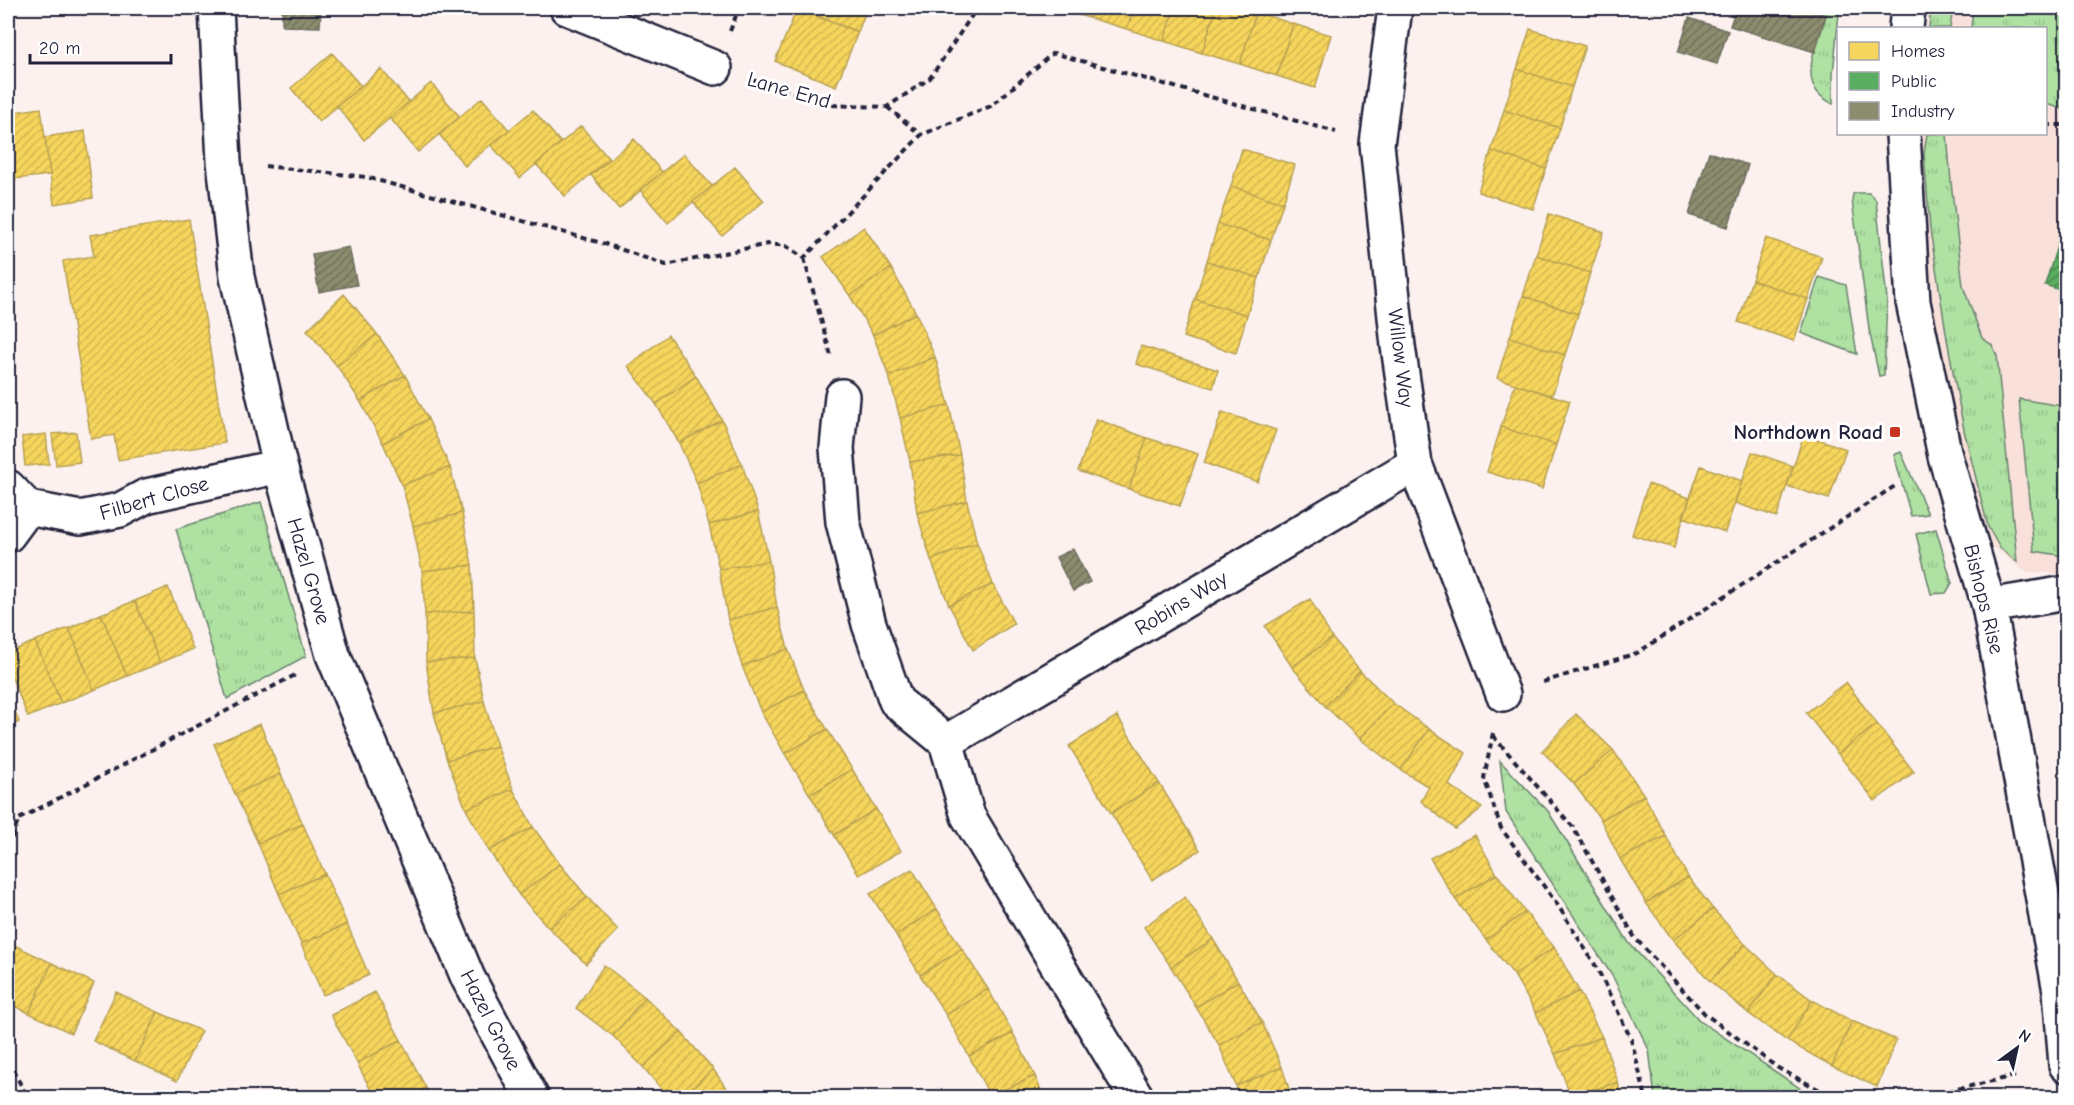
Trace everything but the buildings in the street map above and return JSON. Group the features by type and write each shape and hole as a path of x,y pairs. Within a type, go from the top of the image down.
{"street":[{"name":"Hazel Grove","path":"216,8 224,161 237,277 280,466 333,655 468,978 532,1098"},
{"path":"567,8 715,68"},
{"name":"Willow Way","path":"1395,8 1377,144 1398,346 1415,464 1503,694"},
{"path":"1906,27 1908,8"},
{"name":"Bishops Rise","path":"1903,135 1913,302 1945,456 1989,606 2060,991 2067,1065"},
{"path":"842,396 837,448 843,522 869,624 896,701 946,742 968,816 1137,1098"},
{"name":"Robins Way","path":"946,742 1415,464"},
{"name":"Filbert Close","path":"8,535 18,498 80,519 120,510 146,496 280,466"},
{"path":"1989,606 2067,593"}],"path":[{"path":"921,135 887,107 930,78 977,8"},
{"path":"804,258 921,135 991,106 1053,53 1377,144"},
{"name":"Lane End","path":"715,68 831,105 887,107"},
{"path":"2047,125 2067,125"},
{"path":"224,161 366,177 605,244 666,266 768,244 786,246 804,258 842,396"},
{"path":"1503,694 1637,653 1898,484"},
{"path":"8,848 19,819 333,655"},
{"path":"1646,1098 1631,1039 1597,968 1557,904 1501,828 1484,778 1493,735 1573,827 1635,938 1705,1014 1778,1068 1835,1098"},
{"path":"8,1061 28,1098"},
{"path":"1917,1098 2015,1076"}],"shaded area":[{"path":"1929,8 2066,8 2066,574 2025,572 1983,538 1938,351 1919,164 1920,135 2047,135 2047,27 1927,27"}],"green space":[{"path":"1931,8 1953,8 1950,27 1929,27"},
{"path":"1973,8 2066,8 2066,110 2047,104 2047,27 1971,27"},
{"path":"1828,9 1839,13 1833,74 1833,104 1823,98 1813,85 1811,64"},
{"path":"1927,135 1947,135 1963,286 1982,338 1992,345 1997,356 2017,562 2000,548 1988,527 1964,430 1930,229 1924,154"},
{"path":"1869,193 1876,200 1887,299 1884,375 1879,376 1869,329 1852,200 1853,194"},
{"path":"1819,277 1846,285 1857,354 1801,333"},
{"path":"2019,399 2056,405 2066,404 2066,555 2034,551"},
{"path":"1901,452 1928,514 1911,516 1894,455"},
{"path":"261,502 306,656 227,699 176,529"},
{"path":"1936,529 1952,583 1946,593 1931,594 1916,534"},
{"path":"1500,761 1548,811 1629,943 1700,1021 1813,1097 1655,1097 1649,1050 1613,977 1506,812"}],"place":[{"name":"Northdown Road","path":"1895,432"}]}
